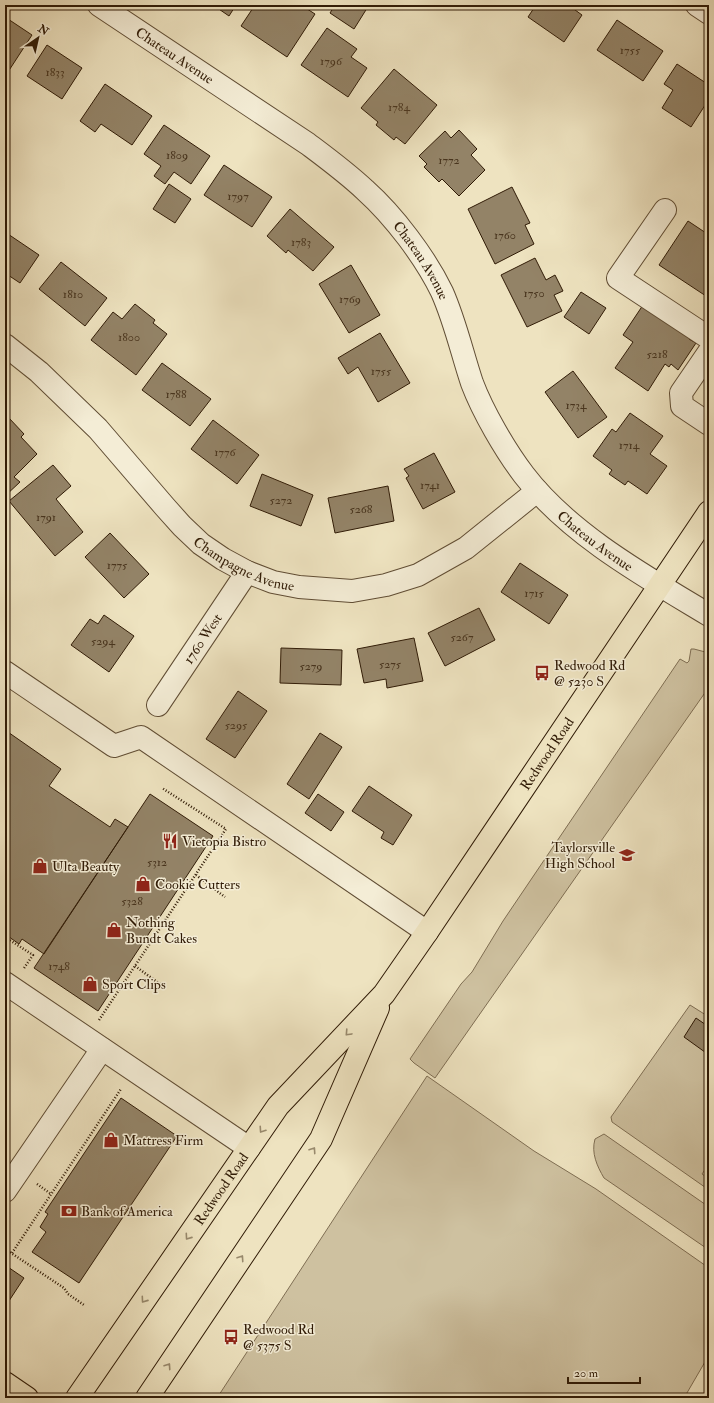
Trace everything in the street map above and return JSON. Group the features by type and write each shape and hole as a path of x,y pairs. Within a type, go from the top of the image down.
{"main road":[{"name":"Redwood Road","path":"77,1398 278,1106 384,994 428,932 709,512"},
{"name":"Redwood Road","path":"147,1398 321,1139 384,994"},
{"path":"5,1383 27,1398"}],"street":[{"name":"Chateau Avenue","path":"99,5 313,148 367,191 390,215 414,246 442,292 473,384 487,416 523,474 537,491 560,514 587,536 709,616"},
{"path":"698,5 709,13"},
{"path":"664,210 618,278 709,338"},
{"name":"Champagne Avenue","path":"5,346 39,372 98,429 173,516 201,544 223,559 248,572 273,582 299,587 352,591 386,585 418,575 466,548 537,491"},
{"path":"709,352 681,393 682,406 709,424"},
{"name":"1760 West","path":"158,705 248,572"},
{"path":"5,672 114,746 141,737 428,932"},
{"path":"13,978 102,1049 249,1148"},
{"path":"5,1191 102,1049"}],"path":[{"path":"97,1023 226,829 162,788"},
{"path":"196,875 225,897"},
{"path":"5,937 33,955 13,978"},
{"path":"135,966 164,987"},
{"path":"12,1253 125,1083"},
{"path":"5,1249 64,1288 68,1294 84,1305"}],"shaded area":[{"path":"691,649 709,653 709,687 435,1078 410,1059 461,984 472,972 503,921 680,659 687,663 689,661"},
{"path":"690,1005 709,1017 709,1164 702,1174 709,1179 709,1190 612,1122 611,1117"},
{"path":"427,1076 534,1151 596,1189 709,1268 709,1355 684,1398 217,1398"},
{"path":"604,1134 709,1207 709,1250 604,1178 594,1154 594,1144 595,1139"}],"building":[{"path":"213,5 236,5 229,16"},
{"path":"255,5 301,5 315,14 287,57 241,26"},
{"path":"335,5 369,5 354,29 330,13"},
{"path":"536,5 572,5 571,7 582,15 564,42 528,17"},
{"path":"5,17 32,35 6,75 5,75"},
{"path":"617,20 663,51 643,81 597,50"},
{"path":"327,28 357,49 351,57 367,68 348,97 301,65"},
{"path":"47,45 82,68 62,99 27,76"},
{"path":"677,64 709,85 709,99 691,127 662,108 673,90 664,84"},
{"path":"394,69 437,105 405,144 396,137 394,140 376,125 378,122 361,108"},
{"path":"105,84 152,116 132,145 101,124 95,132 80,121"},
{"path":"164,125 210,156 191,184 174,172 165,184 154,176 161,166 144,154"},
{"path":"459,130 477,149 471,155 485,170 459,196 442,179 439,182 424,167 427,164 419,156 445,131 451,138"},
{"path":"224,165 272,197 252,227 204,195"},
{"path":"169,184 191,199 175,223 153,209"},
{"path":"512,187 530,223 525,225 534,244 495,264 468,209"},
{"path":"290,209 334,247 313,271 288,250 286,253 267,236"},
{"path":"688,221 709,235 709,298 659,265"},
{"path":"5,232 39,255 20,283 5,273"},
{"path":"535,258 546,280 555,275 563,291 554,295 562,311 527,327 501,275"},
{"path":"61,262 107,298 85,326 39,289"},
{"path":"351,265 380,315 349,333 319,284"},
{"path":"581,292 606,308 589,334 564,317"},
{"path":"135,304 155,320 153,323 167,334 136,375 91,340 113,312 122,319"},
{"path":"643,305 691,337 689,339 696,343 678,370 671,364 669,367 665,364 648,391 615,368 633,342 623,335"},
{"path":"380,333 410,383 378,402 358,367 348,374 338,358"},
{"path":"162,363 211,399 190,426 142,390"},
{"path":"573,371 607,417 578,438 545,392"},
{"path":"630,413 663,436 650,454 667,466 647,494 628,481 625,485 609,474 612,470 593,456 612,429 616,432"},
{"path":"9,418 24,434 21,437 37,454 14,477 20,482 5,496 5,422"},
{"path":"213,420 259,455 237,484 191,449"},
{"path":"434,453 455,492 423,509 406,478 409,476 404,469"},
{"path":"53,465 71,486 56,499 83,532 55,556 9,501"},
{"path":"262,474 313,495 301,526 250,506"},
{"path":"388,486 394,521 335,533 328,498"},
{"path":"110,533 149,574 124,598 85,557"},
{"path":"520,563 568,595 549,624 501,592"},
{"path":"479,608 495,640 445,666 428,633"},
{"path":"104,615 134,636 109,672 71,645 90,619 98,624"},
{"path":"414,638 423,681 387,688 386,679 364,683 357,649"},
{"path":"281,648 342,650 341,685 280,683"},
{"path":"238,691 267,711 235,758 206,739"},
{"path":"5,730 61,769 49,786 110,827 115,819 128,827 44,954 22,939 19,944 5,934"},
{"path":"320,733 342,747 309,799 287,784"},
{"path":"369,786 412,815 393,845 381,838 384,832 352,811"},
{"path":"150,794 213,836 98,1011 34,968"},
{"path":"318,794 344,812 331,831 305,813"},
{"path":"696,1018 709,1027 709,1055 684,1037"},
{"path":"121,1098 177,1136 79,1283 32,1252 46,1232 40,1227 48,1214 45,1212"},
{"path":"5,1265 24,1278 5,1307"}],"place":[{"name":"Redwood Rd @ 5230 S","path":"542,673"},
{"name":"Vietopia Bistro","path":"170,841"},
{"name":"Taylorsville High School","path":"627,855"},
{"name":"Ulta Beauty","path":"40,866"},
{"name":"Cookie Cutters","path":"143,884"},
{"name":"Nothing Bundt Cakes","path":"114,930"},
{"name":"Sport Clips","path":"90,984"},
{"name":"Mattress Firm","path":"111,1140"},
{"name":"Bank of America","path":"69,1211"},
{"name":"Redwood Rd @ 5375 S","path":"231,1337"}]}
